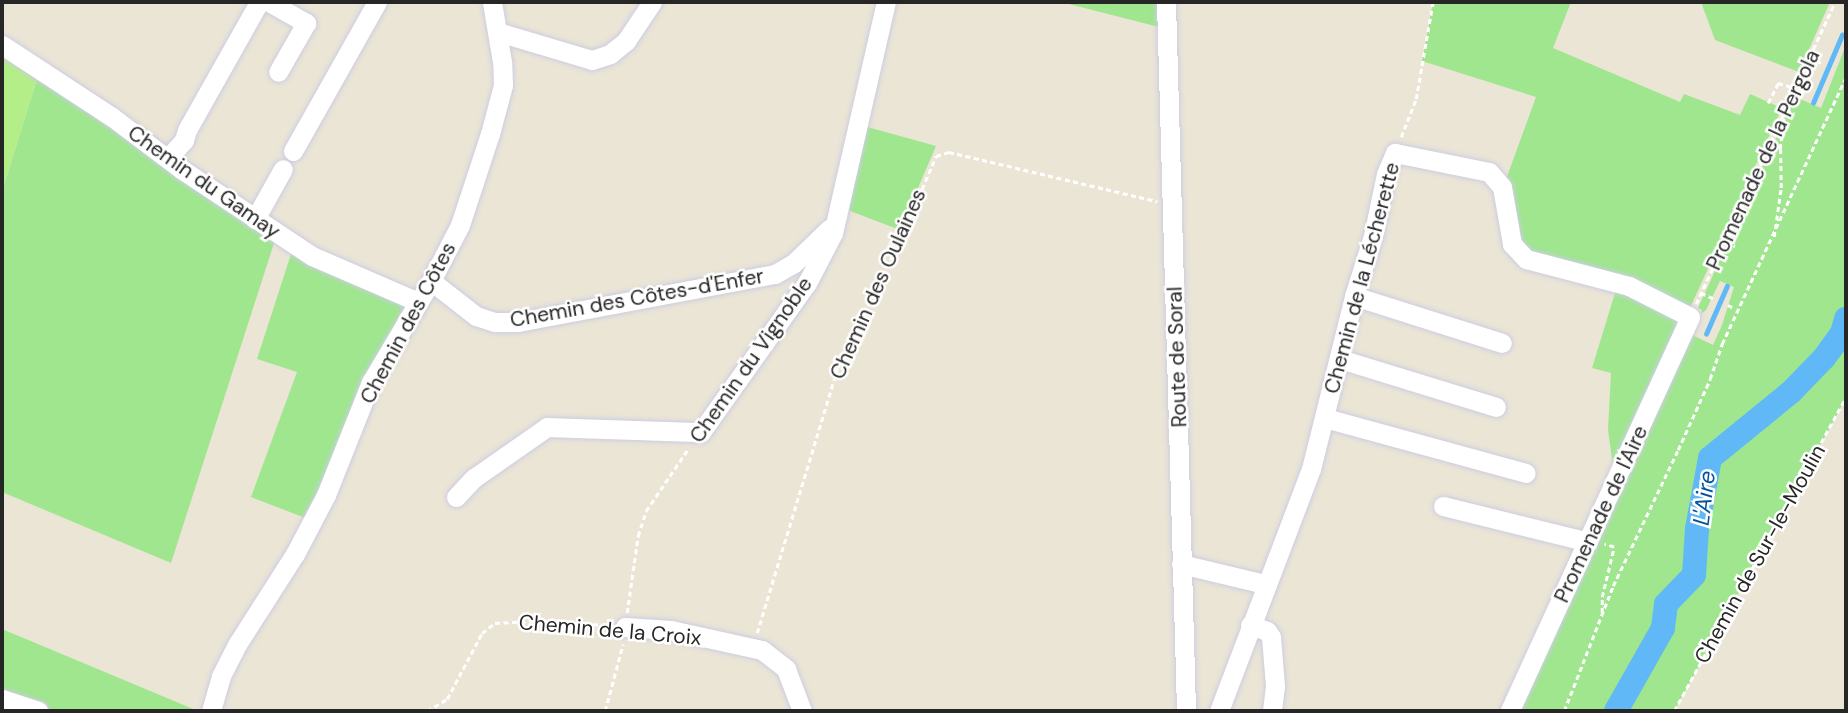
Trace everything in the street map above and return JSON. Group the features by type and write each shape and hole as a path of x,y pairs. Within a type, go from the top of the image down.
{"street":[{"path":"168,158 184,140 187,130 259,2"},
{"path":"269,2 306,23 278,72"},
{"path":"293,151 377,2"},
{"name":"Chemin des Côtes","path":"211,711 221,676 238,643 295,554 326,495 371,382 416,301 431,281 460,225 490,134 504,74 492,2"},
{"path":"498,32 592,60 610,54 626,41 652,2"},
{"name":"Chemin du Vignoble","path":"701,432 807,283 836,222 886,2"},
{"name":"Route de Soral","path":"1166,2 1186,711"},
{"name":"Chemin du Gamay","path":"2,45 112,117 255,219 312,256 416,301"},
{"name":"Chemin de la Lécherette","path":"1219,711 1265,584 1311,469 1354,296 1395,153 1489,172 1502,187 1512,244 1526,259 1629,286 1690,317"},
{"path":"255,219 283,169"},
{"name":"Chemin des Côtes-d'Enfer","path":"431,281 476,316 495,322 519,322 775,274 794,263 836,222"},
{"path":"1354,296 1503,343"},
{"name":"Promenade de l'Aire","path":"1510,711 1596,543 1690,317"},
{"path":"1340,359 1496,407"},
{"path":"1325,418 1526,473"},
{"path":"456,497 474,478 547,428 701,432"},
{"path":"1443,506 1596,543"},
{"path":"1181,564 1265,584"},
{"path":"1251,625 1267,631 1271,638 1275,686 1272,711"},
{"name":"Chemin de la Croix","path":"625,626 671,630 753,646 786,669 802,711"},
{"path":"2,699 38,711"}],"path":[{"path":"1395,153 1416,99 1433,2"},
{"name":"Promenade de la Pergola","path":"1690,317 1835,2"},
{"path":"1810,58 1821,63"},
{"path":"1768,103 1778,83 1801,94 1810,75 1804,72"},
{"path":"1564,711 1652,499 1710,379 1722,344 1774,238 1846,77"},
{"path":"1774,238 1772,232 1782,188 1780,149 1785,111 1794,113"},
{"name":"Chemin des Oulaines","path":"753,646 838,367 902,236 936,156 949,152 1172,205"},
{"path":"1726,242 1735,246"},
{"path":"1702,293 1713,298"},
{"path":"1728,305 1734,308"},
{"name":"Chemin de Sur-le-Moulin","path":"1674,711 1846,397"},
{"name":"Chemin du Vignoble","path":"605,711 616,675 638,536 646,511 701,432"},
{"path":"1596,543 1614,547 1602,597 1602,617"},
{"name":"Chemin de la Croix","path":"427,711 447,699 482,633 495,623 534,621 625,626"}],"green space":[{"path":"1061,2 1158,2 1159,27"},
{"path":"1433,2 1571,2 1553,48 1680,102 1684,94 1740,115 1750,94 1782,108 1614,473 1608,430 1611,373 1592,368 1619,280 1522,250 1505,182 1536,97 1422,61"},
{"path":"1701,2 1830,2 1799,72 1715,40"},
{"path":"1846,45 1846,398 1674,711 1514,711 1692,335 1713,345 1734,287 1720,281 1706,310 1701,314 1702,310 1698,308 1797,92 1802,94 1800,99 1821,108"},
{"path":"2,50 38,75 2,192"},
{"path":"40,69 275,240 171,563 2,492 2,192"},
{"path":"864,126 936,146 900,230 845,209"},
{"path":"292,251 403,301 404,307 308,519 251,497 297,372 257,359"},
{"path":"2,629 198,711 53,711 2,694"}],"waterway":[{"path":"1813,103 1842,35"},
{"path":"1706,334 1727,286"},
{"name":"L'Aire","path":"1616,711 1663,628 1666,604 1694,575 1697,529 1710,458 1791,392 1824,358 1842,333 1846,319"}]}
